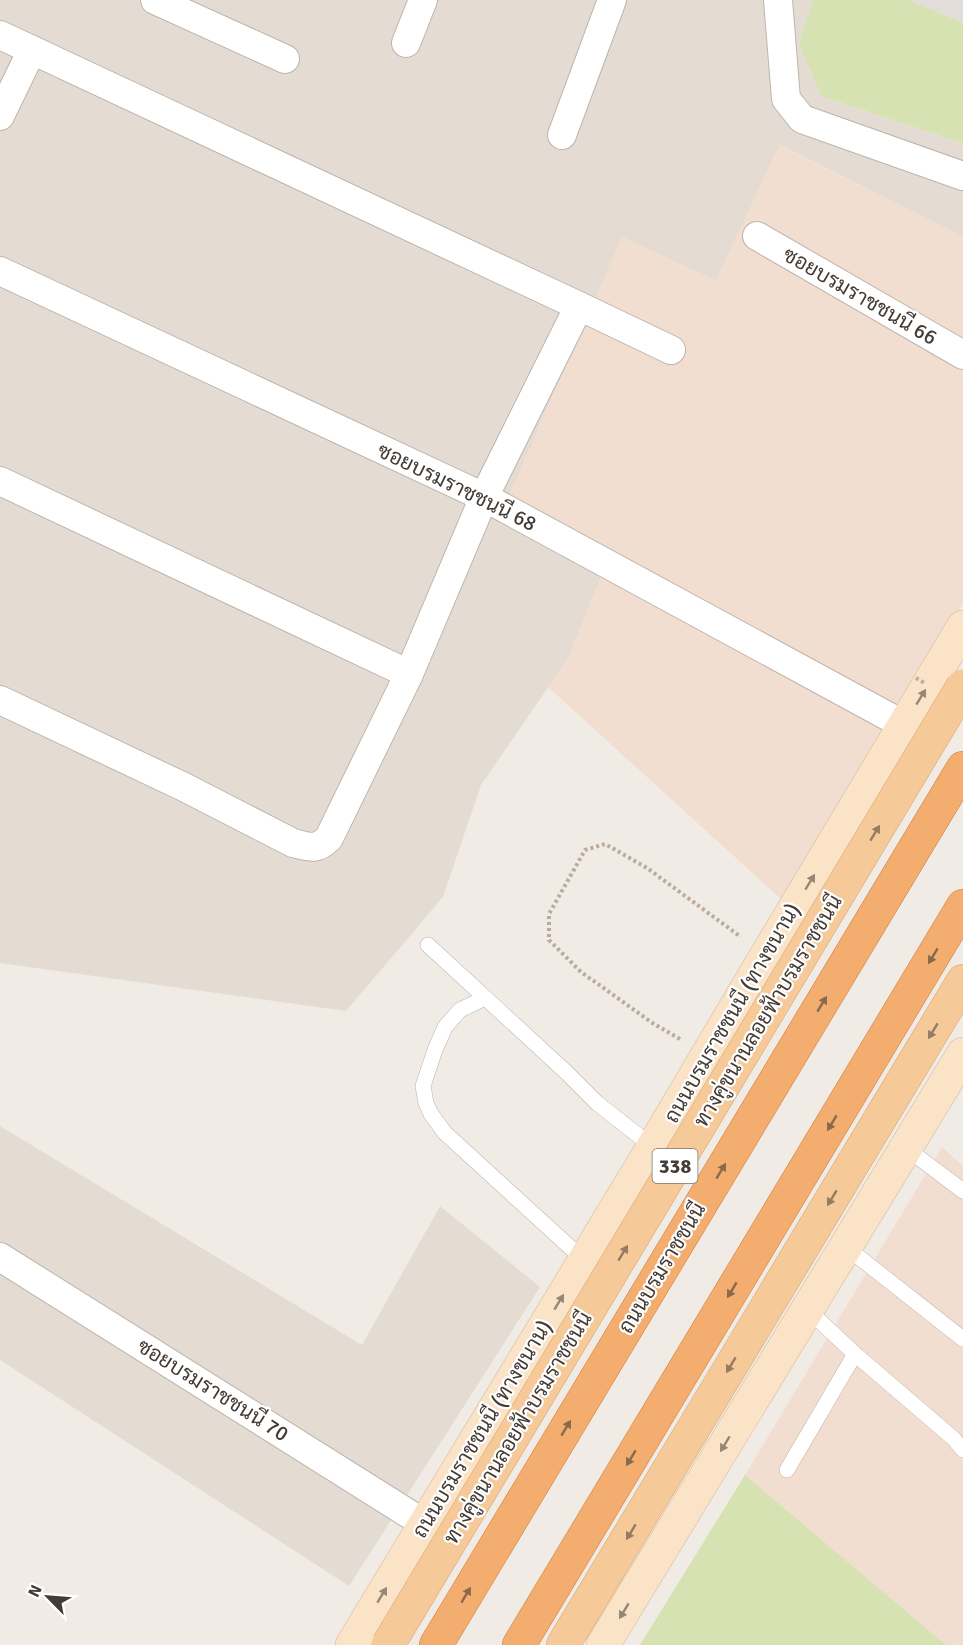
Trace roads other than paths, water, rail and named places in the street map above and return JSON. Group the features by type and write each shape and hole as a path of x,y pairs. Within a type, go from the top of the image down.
{"highway":[{"name":"ถนนบรมราชชนนี","path":"436,1645 963,768"},
{"path":"519,1645 963,906"}],"main road":[{"name":"ถนนบรมราชชนนี (ทางขนาน)","path":"352,1645 653,1147 963,627"},
{"name":"ทางคู่ขนานลอยฟ้าบรมราชชนนี","path":"388,1645 963,686"},
{"path":"563,1645 963,981"},
{"path":"603,1645 906,1148 958,1074"}],"street":[{"path":"155,0 285,59"},
{"path":"406,43 423,0"},
{"path":"562,135 612,0"},
{"path":"778,0 786,99 802,119 963,176"},
{"path":"0,35 671,350"},
{"path":"0,116 32,50"},
{"name":"ซอยบรมราชชนนี 66","path":"757,236 963,355"},
{"name":"ซอยบรมราชชนนี 68","path":"0,271 484,497 904,725"},
{"path":"0,700 184,787 293,843 311,848 322,845 329,838 409,674 484,497 579,306"},
{"path":"0,481 409,674"},
{"name":"ซอยบรมราชชนนี 70","path":"0,1257 425,1524"}],"lane":[{"path":"428,945 597,1103 653,1147"},
{"path":"485,998 460,1010 446,1027 435,1050 423,1086 426,1103 445,1133 584,1260"},
{"path":"906,1148 963,1191"},
{"path":"846,1247 963,1339"},
{"path":"807,1309 855,1354 954,1438 963,1450"},
{"path":"788,1470 855,1354"}]}
